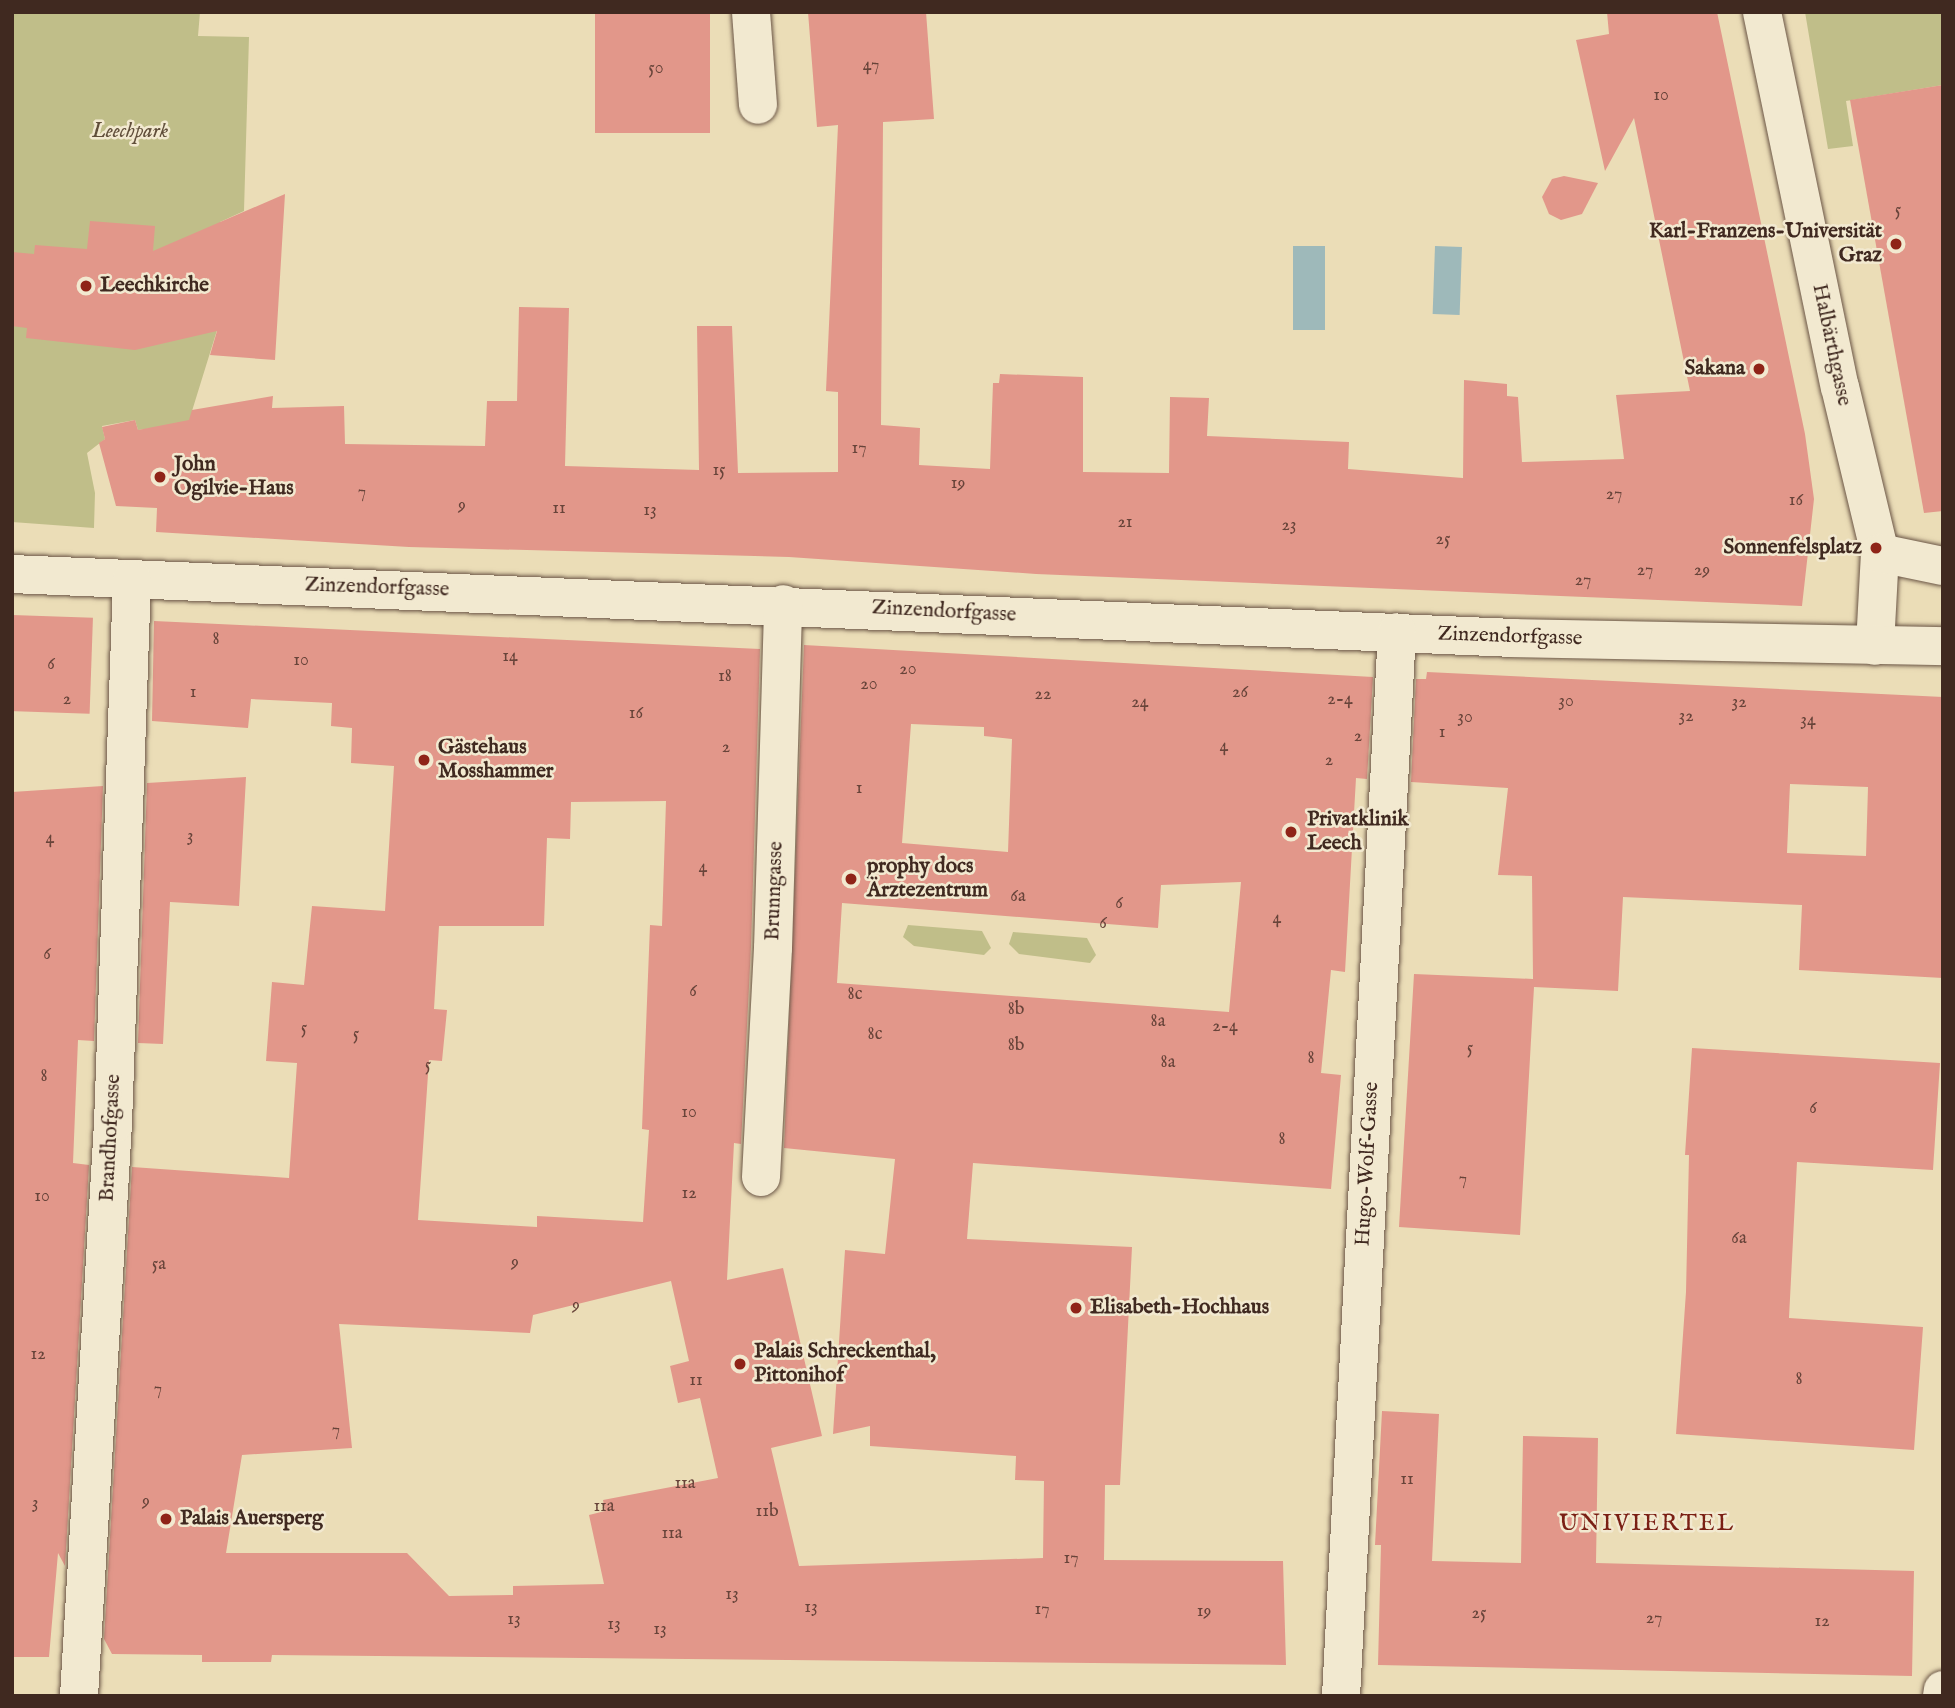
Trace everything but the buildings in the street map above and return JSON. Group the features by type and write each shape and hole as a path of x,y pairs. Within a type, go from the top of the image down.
{"street":[{"path":"751,12 758,105"},
{"name":"Halbärthgasse","path":"1762,12 1840,387 1880,553"},
{"path":"1943,566 1880,553 1875,646 1943,646"},
{"name":"Zinzendorfgasse","path":"12,574 783,604 1397,632 1875,646"},
{"name":"Brandhofgasse","path":"79,1696 113,1124 132,579"},
{"name":"Brunngasse","path":"761,1177 774,935 783,604"},
{"name":"Hugo-Wolf-Gasse","path":"1341,1696 1397,632"},
{"path":"1942,1696 1943,1690"}],"green space":[{"name":"Leechpark","path":"12,12 200,12 198,36 249,37 244,211 220,222 222,294 218,327 192,411 243,417 138,430 135,420 102,426 105,439 87,453 95,493 94,528 12,522"},
{"path":"1805,12 1943,12 1943,85 1846,101 1853,146 1828,149"},
{"path":"908,925 982,931 991,948 984,955 914,946 903,937"},
{"path":"1013,932 1087,938 1096,955 1090,963 1019,954 1009,944"}],"water":[{"path":"1293,246 1325,246 1325,330 1293,330"},
{"path":"1435,246 1462,247 1460,315 1433,314"}],"place":[{"name":"Karl-Franzens-Universität Graz","path":"1896,244"},
{"name":"Leechkirche","path":"86,286"},
{"name":"Sakana","path":"1759,369"},
{"name":"John Ogilvie-Haus","path":"160,477"},
{"name":"Sonnenfelsplatz","path":"1876,548"},
{"name":"Gästehaus Mosshammer","path":"424,760"},
{"name":"Privatklinik Leech","path":"1291,832"},
{"name":"prophy docs Ärztezentrum","path":"851,879"},
{"name":"Elisabeth-Hochhaus","path":"1076,1308"},
{"name":"Palais Schreckenthal, Pittonihof","path":"740,1364"},
{"name":"Palais Auersperg","path":"166,1519"}],"district":[{"name":"UNIVIERTEL","path":"1647,1524"}]}
